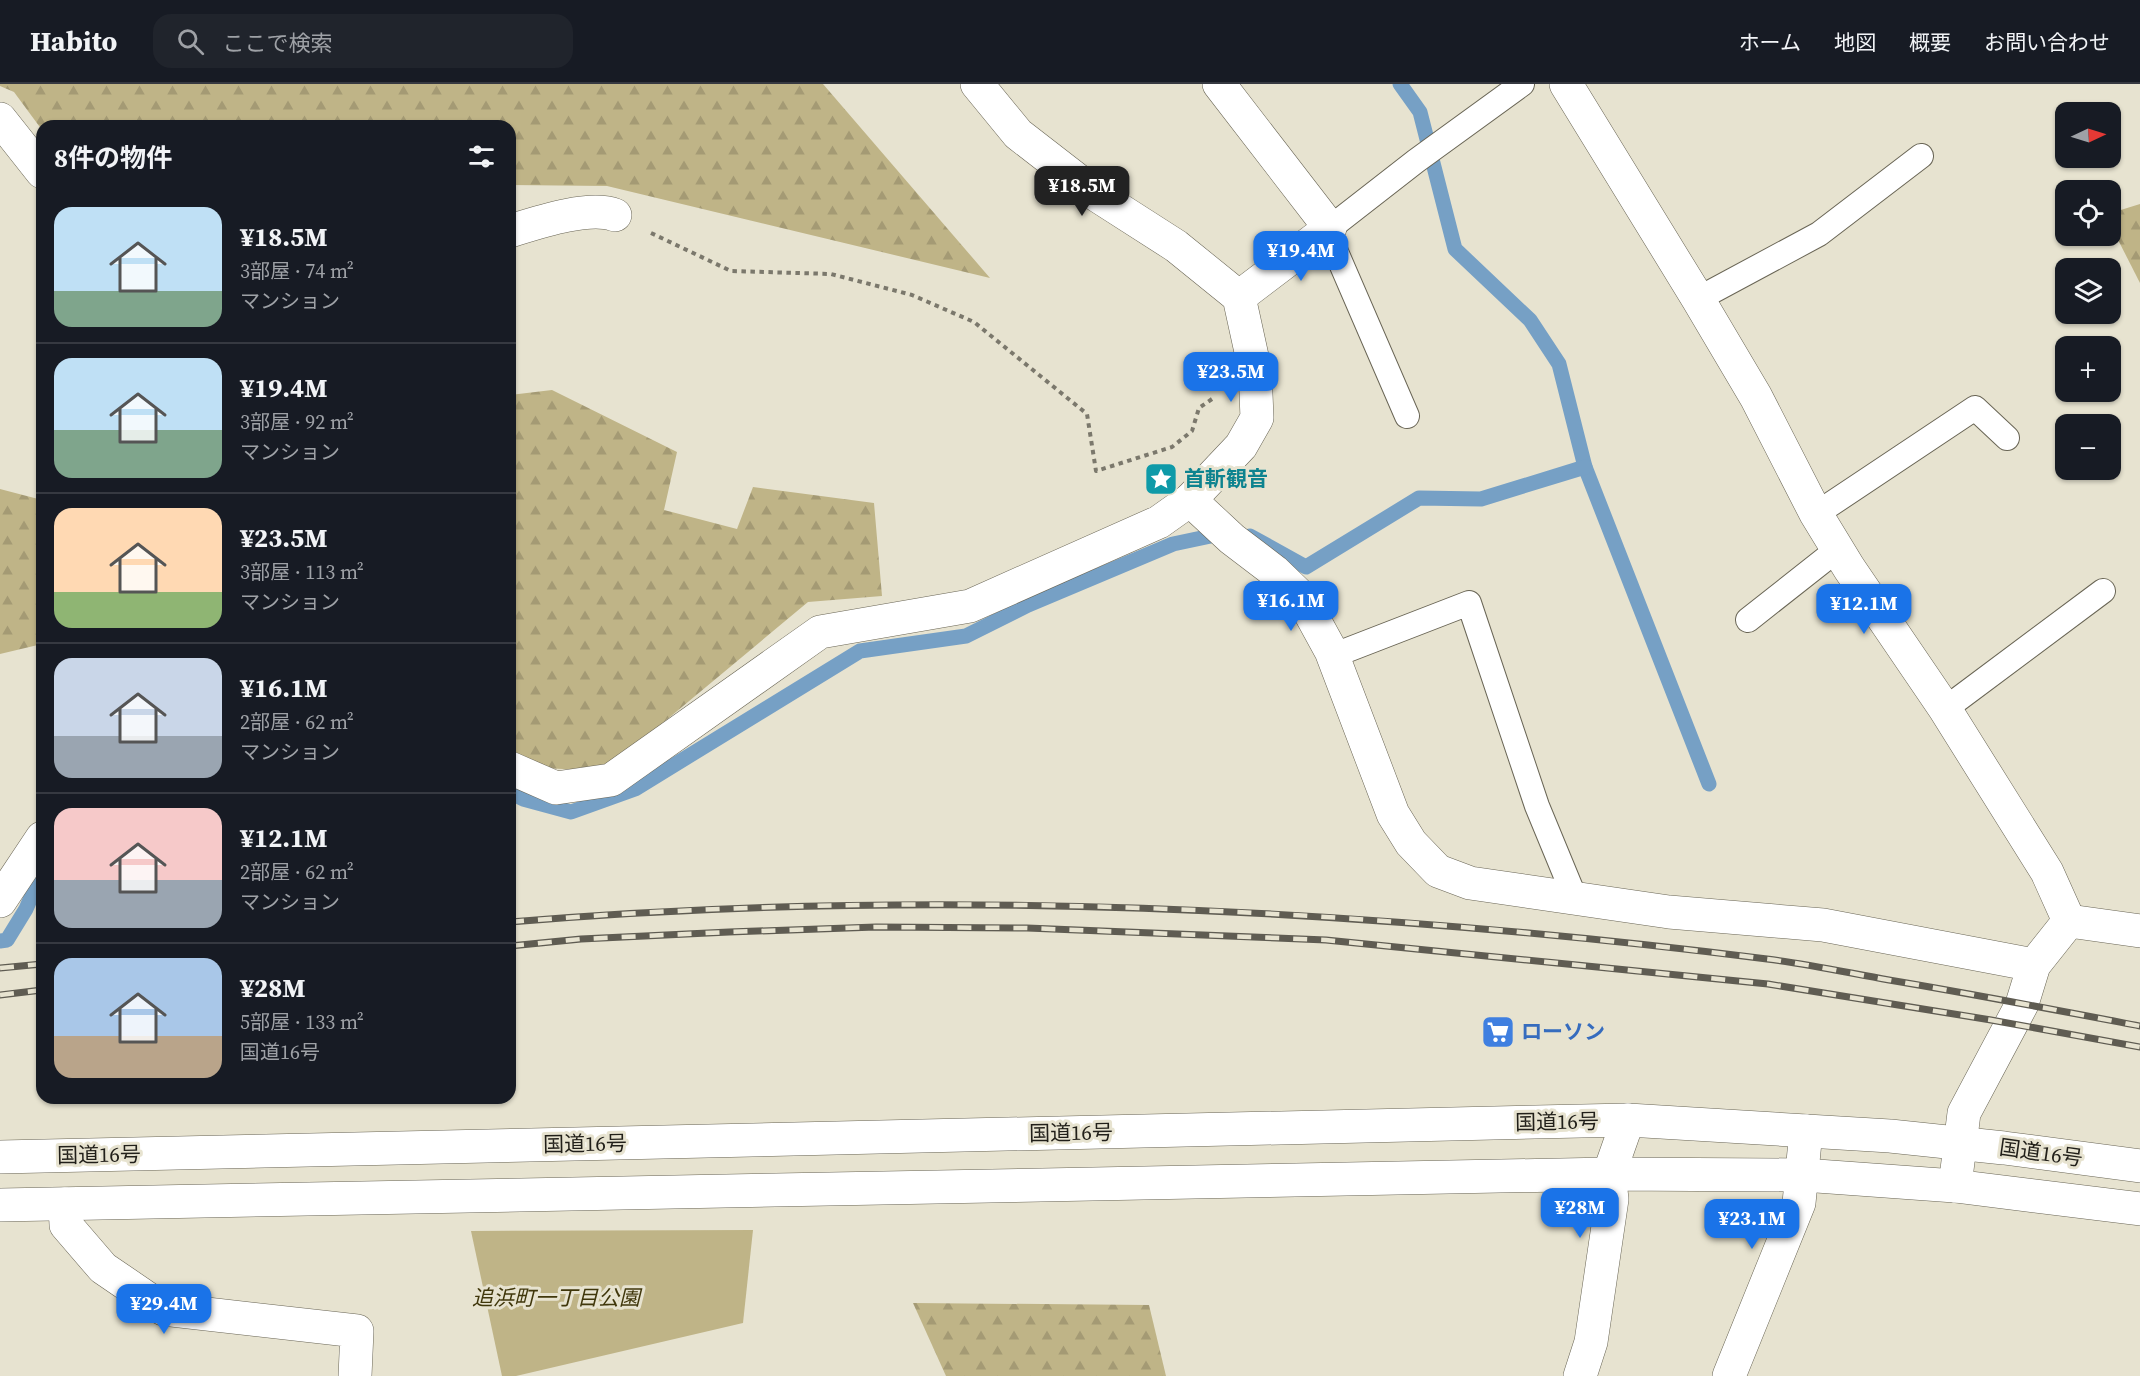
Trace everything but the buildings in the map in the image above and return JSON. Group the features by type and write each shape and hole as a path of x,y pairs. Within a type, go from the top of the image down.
{"main road":[{"path":"516,771 556,788 611,780 820,632 970,606 1159,522 1190,500 1241,446 1257,418 1255,370 1239,297 1176,246 1098,196 1018,134 977,84"},
{"path":"1219,84 1329,230 1239,297"},
{"path":"1566,84 1756,397 1816,514 1945,710 2047,872 2069,921"},
{"path":"0,119 36,164"},
{"path":"516,229 554,218 604,211 615,215"},
{"path":"1190,500 1232,539 1274,571 1302,598 1332,656 1393,814 1411,843 1438,871 1470,883 1669,912 1823,925 2034,965"},
{"path":"0,901 36,847"},
{"path":"2069,921 2140,931"},
{"path":"1955,1186 1964,1113 2022,1004 2034,965 2069,921"},
{"path":"1580,1376 1592,1342 1612,1199 1609,1174 1628,1120"},
{"name":"国道16号","path":"0,1157 1628,1120 1960,1143 2140,1166"},
{"path":"1729,1376 1799,1203 1806,1131"},
{"name":"国道16号","path":"0,1205 1609,1174 1803,1175 1955,1186 2140,1209"},
{"path":"65,1203 66,1225 103,1269 163,1309 357,1331 355,1376"}],"lane":[{"path":"1407,416 1329,230 1416,161 1522,84"},
{"path":"1698,299 1819,234 1921,156"},
{"path":"1816,514 1975,408 2007,438"},
{"path":"1748,620 1838,549"},
{"path":"1945,710 2103,591"},
{"path":"1332,656 1469,603 1537,806 1575,898"}],"path":[{"path":"615,215 731,272 831,274 912,295 974,322 1088,414 1096,471 1172,447 1192,431 1199,408 1255,370"}],"green space":[{"path":"0,84 823,84 990,278 607,186 516,185 516,120 36,120 36,122 14,92"},
{"path":"2140,204 2140,283 2121,246 2121,210"},
{"path":"552,390 677,452 664,510 737,529 753,487 874,503 882,596 808,602 605,771 542,768 516,756 516,394"},
{"path":"0,489 36,498 36,645 0,654"},
{"name":"追浜町一丁目公園","path":"753,1230 743,1323 516,1376 502,1376 471,1231"},
{"path":"913,1303 1149,1305 1166,1376 946,1376"}],"waterway":[{"path":"1400,84 1420,112 1455,249 1530,320 1559,364 1585,467 1709,784"},
{"path":"1250,536 1306,567 1419,498 1481,499 1585,467"},
{"path":"516,795 571,812 635,789 860,651 966,636 1028,605 1173,544 1225,533"},
{"path":"0,941 7,940 26,909 36,886"}],"railway":[{"path":"516,922 667,911 825,906 982,905 1139,908 1297,915 1454,926 1767,959 2140,1026"},
{"path":"516,945 581,939 876,927 1027,928 1326,940 1768,984 2140,1047"},
{"path":"0,968 36,965"},
{"path":"0,995 36,991"}],"place":[{"name":"首斬観音","path":"1161,479"},
{"name":"ローソン","path":"1498,1032"}]}
